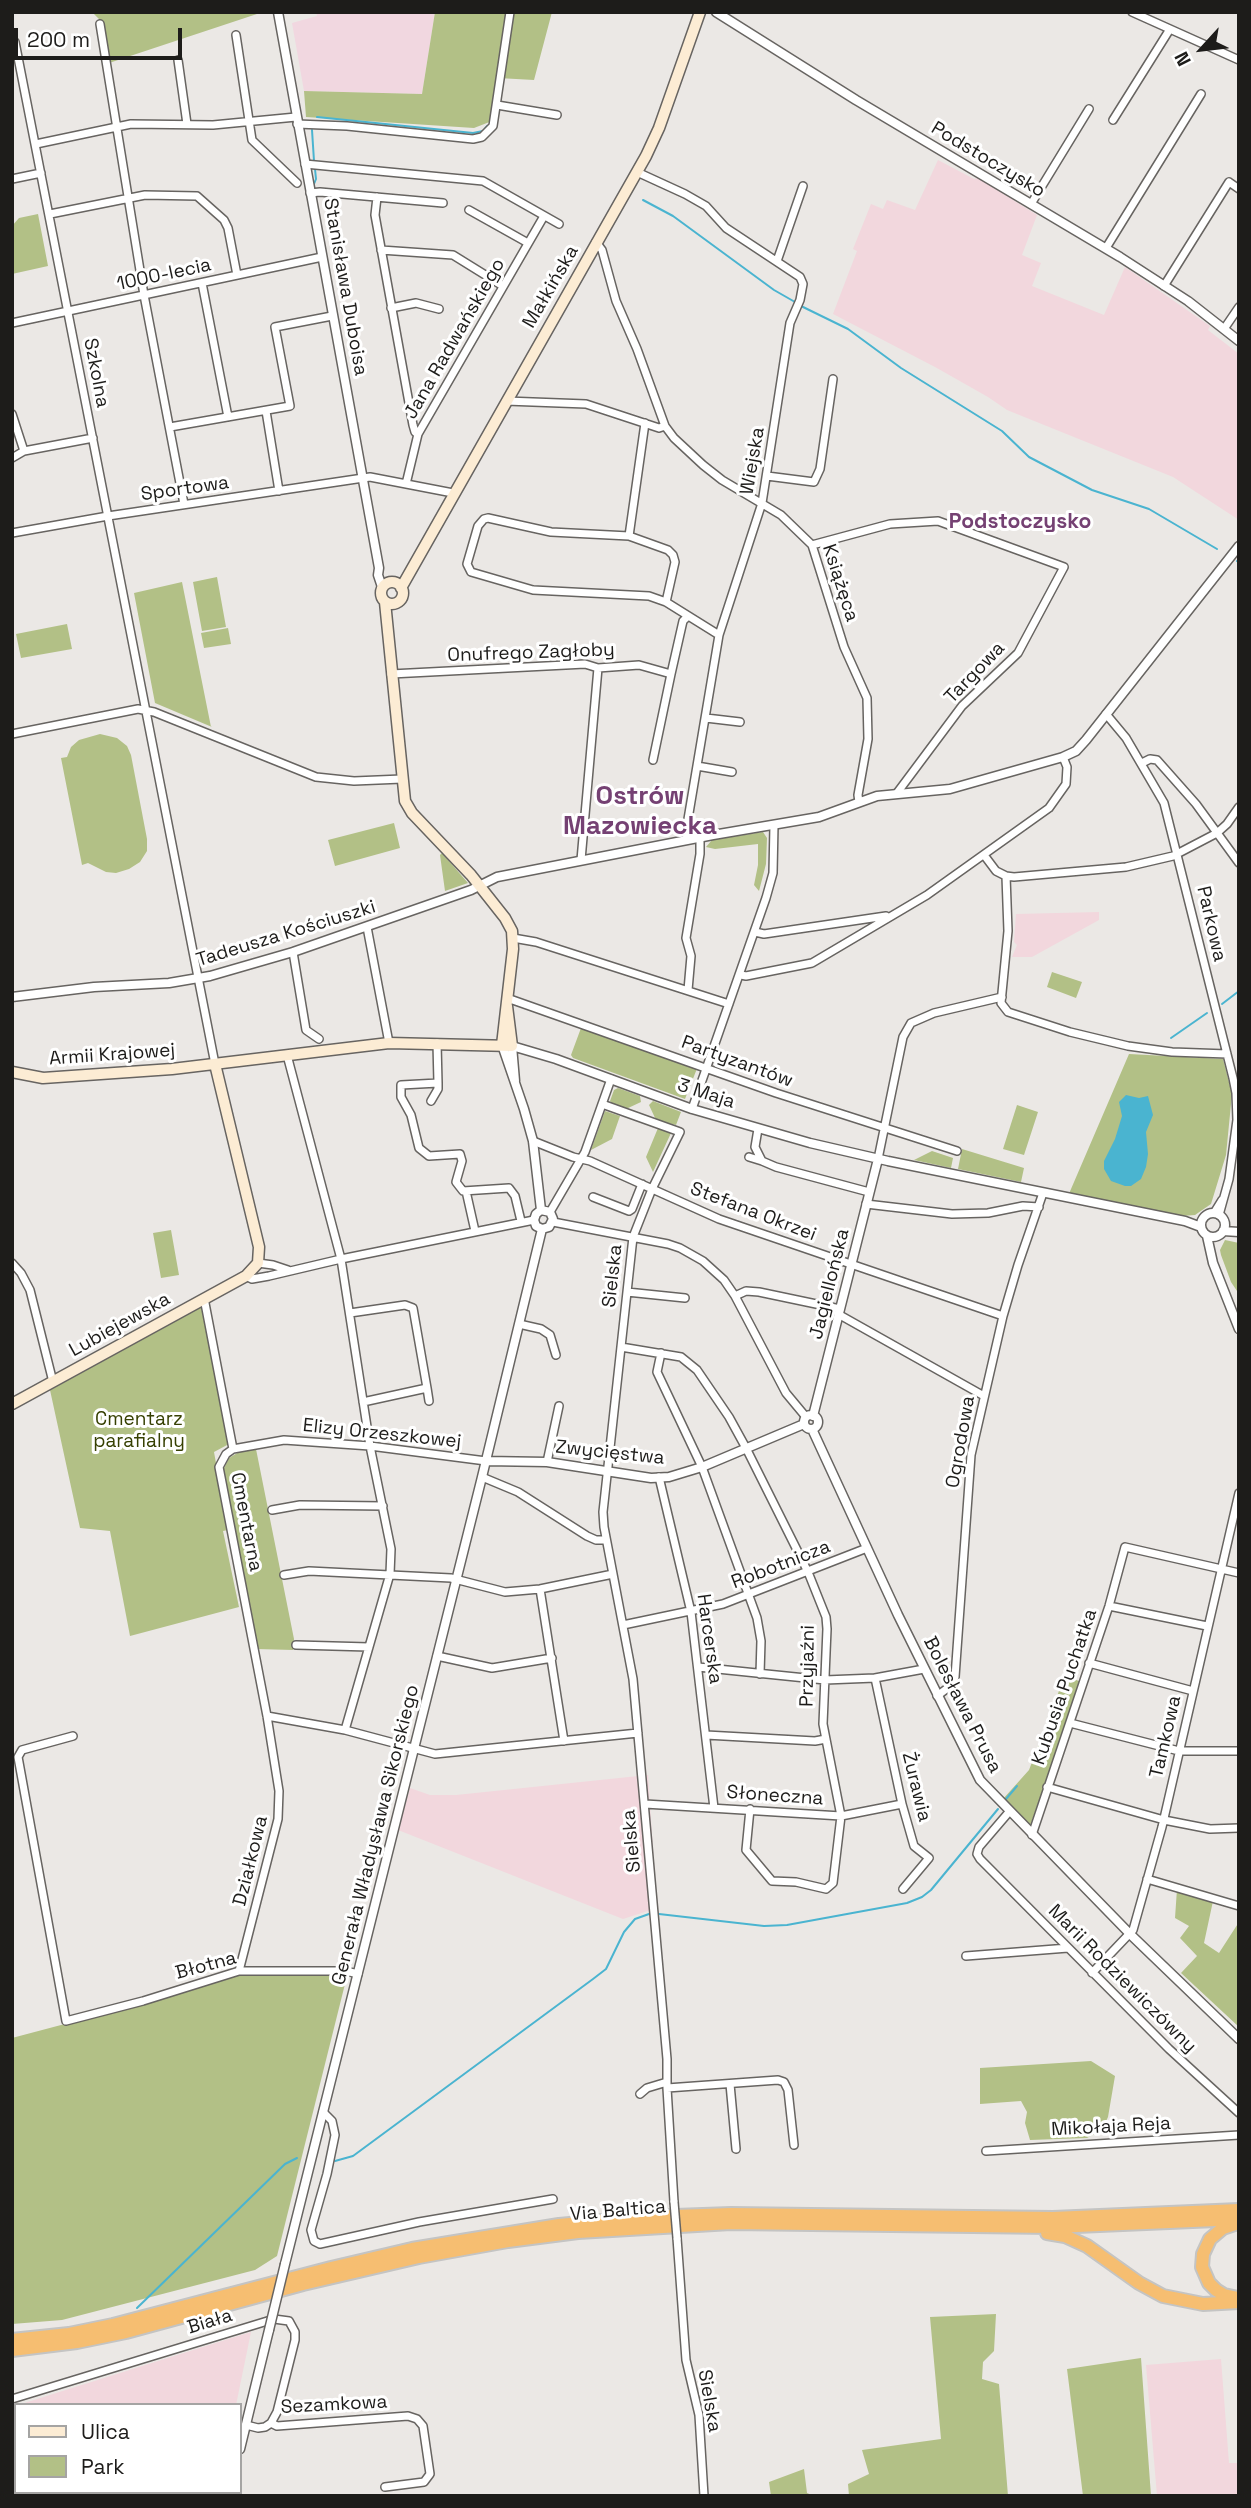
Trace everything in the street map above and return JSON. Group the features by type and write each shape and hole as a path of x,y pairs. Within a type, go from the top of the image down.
{"highway":[{"name":"Via Baltica","path":"12,2340 103,2328 412,2249 579,2223 731,2214 1041,2218 1239,2210"},
{"name":"Via Baltica","path":"12,2350 112,2335 388,2263 545,2236 645,2227 731,2224 1105,2227 1239,2221"},
{"path":"1239,2221 1216,2232 1205,2246 1202,2262 1204,2274 1216,2290 1239,2300"},
{"path":"1002,2227 1012,2231 1059,2234 1072,2238 1163,2296 1203,2304 1239,2300"}],"main road":[{"name":"Małkińska","path":"388,603 400,600 402,592 392,585 410,570 637,172 659,128 700,12"},
{"path":"392,585 381,595 388,603 386,624 405,801 412,813 480,885 505,918 513,938 507,1002 507,1046"},
{"name":"3 Maja","path":"215,1064 389,1043 507,1046"},
{"path":"215,1064 259,1247 258,1263"},
{"name":"Armii Krajowej","path":"13,1074 63,1077 215,1064"},
{"name":"Lubiejewska","path":"12,1404 246,1276 258,1263"}],"street":[{"name":"Stanisława Duboisa","path":"278,12 379,568 392,585"},
{"path":"36,144 139,124 297,120 473,139 486,135 493,126 510,12"},
{"name":"Podstoczysko","path":"716,12 831,85 1106,248 1239,341"},
{"path":"1132,12 1239,60"},
{"path":"100,24 144,295 184,504"},
{"path":"1113,120 1170,30"},
{"path":"236,34 252,140 297,183"},
{"name":"Szkolna","path":"16,42 215,1064"},
{"path":"178,60 187,124"},
{"path":"1106,248 1201,94"},
{"path":"497,105 557,115"},
{"path":"1031,204 1089,109"},
{"path":"305,164 483,181 559,224"},
{"name":"Wiejska","path":"637,172 706,206 726,228 800,277 803,284 800,300 790,323 762,503 719,635 686,831 687,840"},
{"path":"12,179 41,173"},
{"path":"1164,286 1229,182 1239,188"},
{"path":"777,261 803,186"},
{"path":"310,193 443,203"},
{"path":"50,214 145,195 197,197 224,220 237,275"},
{"path":"377,197 374,215 412,425 418,434"},
{"path":"469,210 528,243"},
{"name":"Jana Radwańskiego","path":"406,484 418,434 544,216"},
{"name":"Książęca","path":"596,242 603,250 616,301 638,349 665,426 703,465 722,480 780,515 812,544 844,647 867,698 868,739 858,794 859,802"},
{"path":"381,250 453,255 503,286"},
{"name":"1000-lecia","path":"12,323 322,257"},
{"path":"202,283 228,417"},
{"path":"391,308 416,303 439,309"},
{"path":"1224,328 1239,307"},
{"path":"170,427 290,406 275,327 332,316"},
{"path":"767,475 814,482 820,469 833,379"},
{"path":"506,401 586,404 659,428 665,426"},
{"path":"266,411 279,491"},
{"path":"12,414 24,451"},
{"path":"629,536 645,423"},
{"path":"12,458 24,451 93,438"},
{"name":"Sportowa","path":"12,533 370,477 453,493"},
{"path":"666,602 675,562 668,550 629,536 551,533 484,519 478,526 467,564 471,572 533,590 649,596 666,602 719,635"},
{"name":"Targowa","path":"812,544 890,524 937,521 1064,567 1016,655 962,706 897,793"},
{"path":"741,975 812,963 834,952 927,894 1049,808 1066,784 1067,767 1063,757 1076,751 1239,546"},
{"path":"653,760 671,674 687,617"},
{"name":"Onufrego Zagłoby","path":"391,674 585,664 598,668 639,665 671,674"},
{"path":"581,860 598,668"},
{"path":"12,734 138,709 316,777 354,781 402,779"},
{"name":"Parkowa","path":"1106,714 1126,738 1164,803 1236,1093 1237,1120 1229,1179 1217,1214"},
{"path":"706,718 740,722"},
{"name":"Tadeusza Kościuszki","path":"12,997 199,978 248,967 367,927 497,877 700,837 820,817 859,802 897,793 950,789 1063,757"},
{"path":"1142,764 1150,759 1157,760 1188,795 1239,863"},
{"path":"697,766 732,772"},
{"path":"984,855 996,871 1006,876 1126,867 1178,853 1217,833 1239,807"},
{"path":"692,1109 741,975 773,873 774,825"},
{"path":"688,990 691,957 686,938 700,853 700,837"},
{"path":"1006,876 1008,931 1001,1003 1008,1012 1097,1039 1172,1052 1227,1054"},
{"path":"755,932 765,934 890,915"},
{"path":"367,927 389,1043"},
{"path":"513,938 536,942 729,1004"},
{"path":"293,952 306,1030 319,1039"},
{"path":"878,1159 903,1037 912,1023 934,1013 1002,997"},
{"name":"Partyzantów","path":"507,1002 957,1151"},
{"path":"431,1101 438,1090 436,1043"},
{"path":"507,1046 514,1066 515,1081"},
{"path":"507,1046 533,1141 545,1211 553,1222 542,1229 536,1226 536,1214 545,1211 581,1159 611,1079"},
{"name":"3 Maja","path":"507,1046 611,1079 692,1109 758,1129 878,1159 1185,1221 1201,1223 1207,1214 1217,1214"},
{"path":"514,1066 531,1052"},
{"path":"287,1055 341,1259 370,1446 391,1549 390,1574 345,1730"},
{"path":"438,1083 401,1086 401,1097 410,1113 422,1152 429,1156 460,1154 462,1161 456,1182 460,1189 466,1191 509,1188 515,1196 521,1221"},
{"name":"Sielska","path":"602,1104 680,1132 652,1189 633,1237 603,1512 612,1574 633,1679 667,2059 686,2360 699,2415 704,2496"},
{"path":"758,1129 755,1147 762,1161"},
{"name":"Stefana Okrzei","path":"533,1141 642,1184 719,1219 1003,1315"},
{"path":"749,1157 869,1192"},
{"name":"Jagiellońska","path":"809,1421 878,1159"},
{"path":"593,1197 629,1211 642,1184"},
{"path":"466,1191 475,1231"},
{"name":"Ogrodowa","path":"937,1696 949,1687 955,1677 969,1474 984,1396 1003,1315 1043,1193"},
{"path":"866,1204 952,1214 980,1214 1023,1206 1039,1207"},
{"path":"1217,1214 1224,1228"},
{"name":"Lubiejewska","path":"246,1276 252,1279 269,1276 534,1220"},
{"name":"Bolesława Prusa","path":"553,1222 668,1244 690,1253 712,1268 735,1296 786,1394 809,1421 975,1773 1009,1812 1130,1935 1239,2039"},
{"path":"1201,1223 1210,1236 1213,1263 1239,1329"},
{"path":"1210,1236 1224,1228 1239,1232"},
{"name":"Generała Władysława Sikorskiego","path":"242,2441 542,1229"},
{"path":"12,1263 21,1272 30,1290 53,1382"},
{"path":"258,1263 269,1276"},
{"name":"Lubiejewska","path":"258,1263 289,1270"},
{"path":"735,1296 746,1291 760,1292 839,1312 984,1396"},
{"path":"627,1292 685,1298"},
{"name":"Cmentarna","path":"204,1298 233,1449 226,1454 219,1467 267,1716"},
{"path":"350,1313 405,1305 413,1308 429,1401"},
{"path":"519,1324 541,1329 550,1335 556,1354"},
{"name":"Przyjaźni","path":"621,1348 681,1357 691,1363 730,1417 808,1572 826,1617 823,1724 841,1816 833,1883 826,1889 796,1882 772,1881 746,1850 750,1809"},
{"path":"661,1353 657,1372 702,1468 750,1595 761,1642 760,1674"},
{"path":"363,1402 427,1388"},
{"path":"547,1462 559,1406"},
{"name":"Zwycięstwa","path":"486,1461 547,1462 659,1478 702,1468 809,1421"},
{"name":"Elizy Orzeszkowej","path":"233,1449 285,1440 370,1446 486,1461"},
{"path":"482,1477 518,1492 587,1536 606,1540"},
{"name":"Harcerska","path":"659,1478 691,1612 714,1808"},
{"name":"Tamkowa","path":"1092,1973 1130,1935 1164,1820 1239,1493"},
{"path":"272,1510 300,1505 383,1506"},
{"name":"Robotnicza","path":"623,1625 691,1612 750,1595 867,1548"},
{"name":"Kubusia Puchatka","path":"1032,1835 1109,1606 1125,1548 1220,1569"},
{"path":"1220,1569 1239,1573"},
{"path":"284,1575 309,1570 390,1574 456,1580 505,1592 540,1589 612,1574"},
{"path":"540,1589 564,1741"},
{"path":"1109,1606 1207,1626"},
{"path":"296,1645 369,1647"},
{"path":"437,1656 492,1668 552,1658"},
{"path":"1089,1663 1192,1690"},
{"path":"698,1667 825,1680 875,1678 924,1669"},
{"name":"Żurawia","path":"875,1678 902,1804 914,1846 929,1858 903,1889"},
{"path":"267,1716 345,1730 435,1754 638,1733"},
{"name":"Działkowa","path":"239,1971 266,1873 280,1807 267,1716"},
{"path":"1070,1723 1179,1751 1239,1751"},
{"path":"706,1735 815,1741 826,1739"},
{"name":"Błotna","path":"73,1737 22,1750 18,1757 66,2021 143,2001 239,1971 346,1971 358,1974"},
{"path":"1047,1787 1164,1820 1210,1829 1239,1828"},
{"name":"Słoneczna","path":"645,1804 841,1816 902,1804"},
{"name":"Marii Rodziewiczówny","path":"1009,1812 979,1847 977,1854 1092,1973 1239,2113"},
{"path":"1147,1879 1239,1906"},
{"path":"966,1956 1068,1948"},
{"path":"640,2094 647,2088 667,2085 778,2080 786,2084 794,2145"},
{"path":"730,2084 736,2149"},
{"path":"323,2112 332,2121 335,2135 311,2230 314,2241 320,2244 419,2222 554,2199"},
{"name":"Mikołaja Reja","path":"986,2151 1239,2135"},
{"name":"Biała","path":"12,2399 274,2319 282,2319 289,2321 295,2340 281,2398 271,2423"},
{"name":"Sezamkowa","path":"271,2423 276,2426 408,2416 417,2419 423,2426 430,2474 424,2482 384,2487"},
{"path":"246,2425 258,2428 271,2423"}],"shaded area":[{"path":"316,12 435,12 422,94 304,91 292,23 317,16"},
{"path":"938,160 974,179 978,178 1037,215 1022,255 1041,263 1032,286 1104,315 1125,267 1210,326 1208,330 1239,354 1239,520 1173,477 1007,410 935,367 833,314 857,251 853,249 871,204 883,209 887,200 915,210"},
{"path":"1099,912 1099,920 1032,957 1012,957 1017,945 1014,942 1016,914"},
{"path":"648,1775 657,1908 623,1919 398,1830 410,1788 430,1795 456,1795"},
{"path":"251,2332 236,2403 24,2403"},
{"path":"1221,2359 1229,2463 1239,2463 1239,2496 1157,2496 1146,2365"},
{"path":"12,2406 14,2494 216,2496 12,2496"}],"green space":[{"path":"92,12 263,12 106,64 101,21"},
{"path":"435,12 552,12 534,80 498,78 492,121 474,128 306,117 304,91 422,94"},
{"path":"38,214 48,266 12,274 12,226 19,218"},
{"path":"217,577 226,627 202,631 193,582"},
{"path":"182,582 211,727 155,703 134,593"},
{"path":"67,624 72,649 21,658 16,634"},
{"path":"228,628 231,644 204,648 201,633"},
{"path":"100,734 117,738 127,746 147,839 147,851 140,862 116,873 106,872 88,863 82,865 61,758 67,757 71,747 79,740"},
{"path":"394,823 400,848 335,866 328,840"},
{"path":"763,832 767,838 766,864 759,891 754,885 758,844 715,849 706,847 712,840"},
{"path":"442,853 468,883 445,891 440,855"},
{"path":"1052,972 1082,982 1076,998 1047,987"},
{"path":"581,1028 698,1066 685,1099 573,1058 571,1055"},
{"path":"1129,1054 1223,1059 1232,1094 1226,1155 1211,1204 1195,1215 1181,1216 1068,1196"},
{"path":"618,1088 640,1096 641,1102 626,1109 612,1104 610,1101 614,1090"},
{"path":"653,1101 681,1112 676,1125 656,1120 649,1105"},
{"path":"1017,1105 1038,1112 1024,1155 1003,1149"},
{"path":"605,1111 620,1116 612,1139 591,1150"},
{"path":"658,1128 671,1133 653,1172 646,1157"},
{"path":"962,1149 1024,1168 1021,1182 958,1169"},
{"path":"932,1151 953,1158 951,1168 914,1160"},
{"path":"171,1230 179,1275 161,1278 153,1233"},
{"path":"1225,1240 1239,1243 1239,1294 1231,1282 1221,1255 1220,1250"},
{"name":"Cmentarz parafialny","path":"201,1307 229,1444 214,1452 228,1530 223,1531 239,1607 130,1636 110,1531 80,1528 50,1390"},
{"path":"256,1449 294,1639 293,1650 256,1649 223,1470 229,1458 239,1452"},
{"path":"1065,1675 1081,1682 1030,1826 1003,1799 1029,1770"},
{"path":"1177,1889 1213,1901 1204,1943 1219,1953 1239,1922 1239,2027 1181,1973 1197,1956 1180,1938 1189,1926 1175,1918"},
{"path":"241,1974 347,1976 277,2256 255,2270 62,2320 12,2324 12,2038"},
{"path":"1091,2061 1115,2076 1108,2117 1102,2130 1087,2138 1030,2140 1025,2123 1027,2112 1021,2101 980,2104 980,2068"},
{"path":"996,2314 994,2351 983,2362 982,2379 999,2384 1008,2496 849,2496 848,2484 869,2474 862,2450 941,2439 930,2317"},
{"path":"1141,2358 1151,2496 1083,2496 1067,2369"},
{"path":"804,2469 807,2493 814,2496 771,2496 769,2482"}],"water":[{"path":"1126,1095 1139,1098 1148,1096 1153,1115 1146,1132 1146,1167 1141,1179 1131,1186 1111,1181 1104,1169 1104,1161 1122,1116 1119,1102"}],"waterway":[{"path":"317,117 473,133 483,131 487,126"},
{"path":"312,130 314,161"},
{"path":"314,184 315,169"},
{"path":"643,200 673,216 774,290 795,302"},
{"path":"801,306 848,329 901,368 1002,431 1029,457 1092,490 1149,509 1217,549"},
{"path":"1222,1004 1239,991"},
{"path":"1171,1038 1207,1013"},
{"path":"1006,1799 1017,1786"},
{"path":"659,1914 764,1926 787,1925 907,1903 931,1890 998,1809"},
{"path":"335,2161 353,2156 606,1969 624,1932 635,1919 649,1914"},
{"path":"137,2308 285,2164 297,2158"}],"district":[{"name":"Podstoczysko","path":"1020,522"},
{"name":"Ostrów Mazowiecka","path":"640,812"}]}
